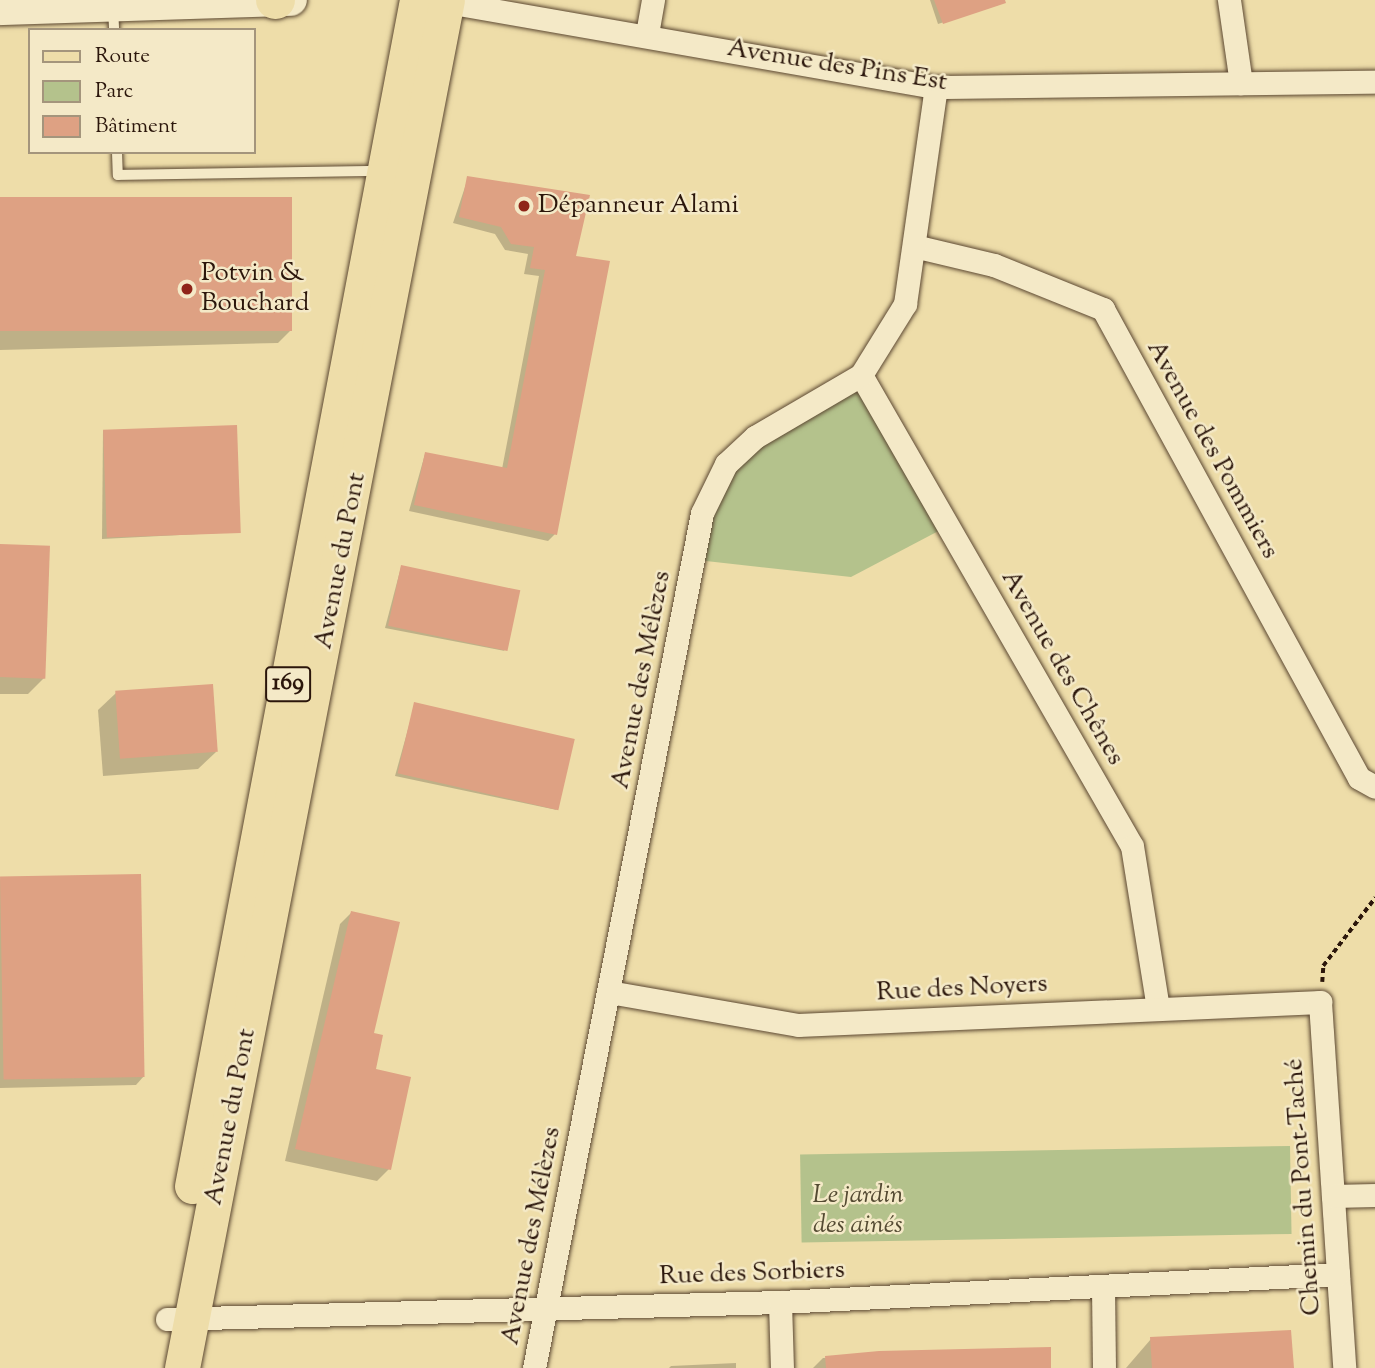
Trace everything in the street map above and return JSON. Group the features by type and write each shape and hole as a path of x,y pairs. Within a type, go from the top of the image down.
{"main road":[{"path":"0,9 113,18 291,0"},
{"name":"Avenue du Pont","path":"182,1368 179,1320 386,171 435,1"},
{"name":"Avenue du Pont","path":"158,1368 179,1320 435,1"}],"street":[{"path":"647,34 653,0"},
{"path":"1229,0 1241,83"},
{"name":"Avenue des Pins Est","path":"435,1 647,34 936,87 1375,82"},
{"name":"Avenue des Mélèzes","path":"534,1368 702,513 726,464 755,437 861,375 905,304 936,87"},
{"name":"Avenue des Pommiers","path":"914,246 994,265 1103,309 1359,778 1375,787"},
{"name":"Avenue des Chênes","path":"861,375 1132,846 1158,1008"},
{"name":"Rue des Noyers","path":"609,992 798,1025 1320,1002"},
{"name":"Chemin du Pont-Taché","path":"1320,1002 1344,1368"},
{"path":"1333,1196 1375,1195"},
{"name":"Rue des Sorbiers","path":"179,1320 780,1302 1338,1274"},
{"path":"1103,1287 1104,1368"},
{"path":"780,1302 782,1368"}],"lane":[{"path":"117,154 118,176 386,171"}],"path":[{"path":"1320,1002 1323,966 1375,898"}],"green space":[{"path":"859,380 948,526 851,577 697,560 726,464"},
{"name":"Le jardin des ainés","path":"1290,1146 1292,1234 802,1243 800,1155"}],"building":[{"path":"934,0 1005,0 1006,3 943,24"},
{"path":"467,176 590,195 576,256 610,261 557,535 414,505 425,452 507,468 545,270 530,268 534,247 511,244 501,227 459,217"},
{"path":"0,197 292,197 292,331 0,331"},
{"path":"237,425 241,533 107,538 103,430"},
{"path":"0,544 50,546 45,679 0,677"},
{"path":"401,565 520,590 507,651 388,626"},
{"path":"213,684 218,752 120,759 115,691"},
{"path":"414,702 575,739 558,810 398,773"},
{"path":"141,874 145,1077 4,1079 0,876"},
{"path":"351,911 400,922 374,1033 383,1035 376,1069 411,1077 391,1170 295,1149"},
{"path":"1291,1330 1294,1368 1152,1368 1150,1337"},
{"path":"1051,1347 1051,1368 826,1368 825,1356 879,1351"}],"place":[{"name":"Dépanneur Alami","path":"524,206"},
{"name":"Potvin & Bouchard","path":"187,289"}]}
